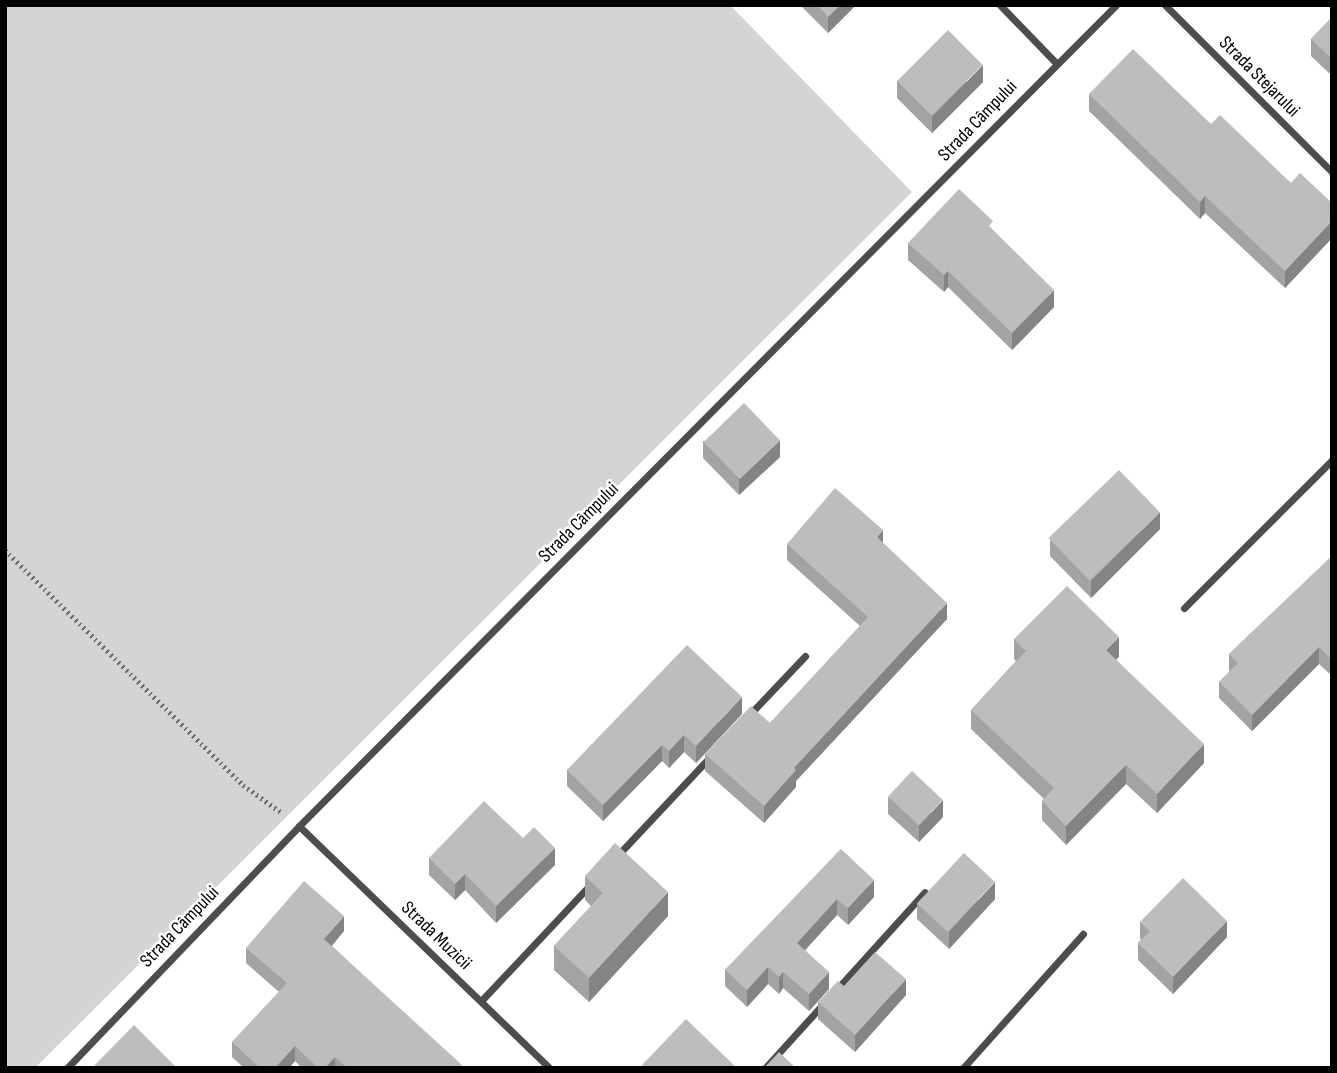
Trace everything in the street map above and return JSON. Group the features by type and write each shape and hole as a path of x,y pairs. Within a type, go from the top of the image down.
{"street":[{"path":"1000,5 1056,64"},
{"name":"Strada Câmpului","path":"67,1068 299,826 1116,5"},
{"name":"Strada Stejarului","path":"1165,5 1332,172"},
{"path":"1184,608 1332,460"},
{"path":"747,717 804,656"},
{"path":"604,869 719,747"},
{"name":"Strada Muzicii","path":"299,826 550,1068"},
{"path":"481,1001 595,879"},
{"path":"765,1068 925,892"},
{"path":"963,1068 1083,934"}],"path":[{"path":"5,550 243,785 299,826"}],"shaded area":[{"path":"5,5 730,5 912,192 35,1068 5,1068"}],"building":[{"path":"817,5 840,5 828,17"},
{"path":"1332,17 1332,59 1311,39"},
{"path":"948,30 983,65 932,116 897,81"},
{"path":"1133,49 1211,124 1220,115 1291,183 1300,173 1332,203 1332,221 1285,271 1205,196 1200,202 1089,94"},
{"path":"959,189 993,221 989,226 1054,290 1012,333 948,271 944,275 908,243"},
{"path":"744,403 780,440 740,479 704,442"},
{"path":"1119,470 1160,512 1089,581 1049,538"},
{"path":"835,488 883,530 877,537 947,603 794,768 796,770 764,806 705,754 751,706 770,723 868,617 787,544"},
{"path":"1332,556 1332,660 1319,647 1252,715 1219,682 1238,663 1229,654"},
{"path":"1067,586 1119,637 1106,650 1204,744 1157,794 1126,765 1066,826 1042,801 1054,788 971,710 1026,651 1014,639"},
{"path":"687,645 742,697 696,746 684,735 669,751 662,745 603,805 567,770"},
{"path":"912,771 943,800 919,825 888,797"},
{"path":"484,801 523,838 534,827 555,848 496,906 465,874 455,884 429,858"},
{"path":"615,843 668,892 589,978 554,946 603,893 585,876"},
{"path":"841,849 874,880 848,908 837,899 797,943 829,972 809,994 783,972 779,977 768,967 747,990 725,970"},
{"path":"964,853 995,882 948,932 917,903"},
{"path":"1183,878 1227,921 1173,977 1138,943 1150,931 1140,922"},
{"path":"304,881 344,916 324,939 462,1065 460,1068 348,1068 335,1057 325,1068 318,1068 295,1046 275,1068 260,1068 232,1042 287,983 246,948"},
{"path":"875,952 906,979 855,1035 818,1002 838,981 844,986"},
{"path":"686,1019 737,1068 645,1068 642,1065"},
{"path":"134,1025 177,1068 92,1068"},
{"path":"779,1052 796,1068 764,1068"}]}
